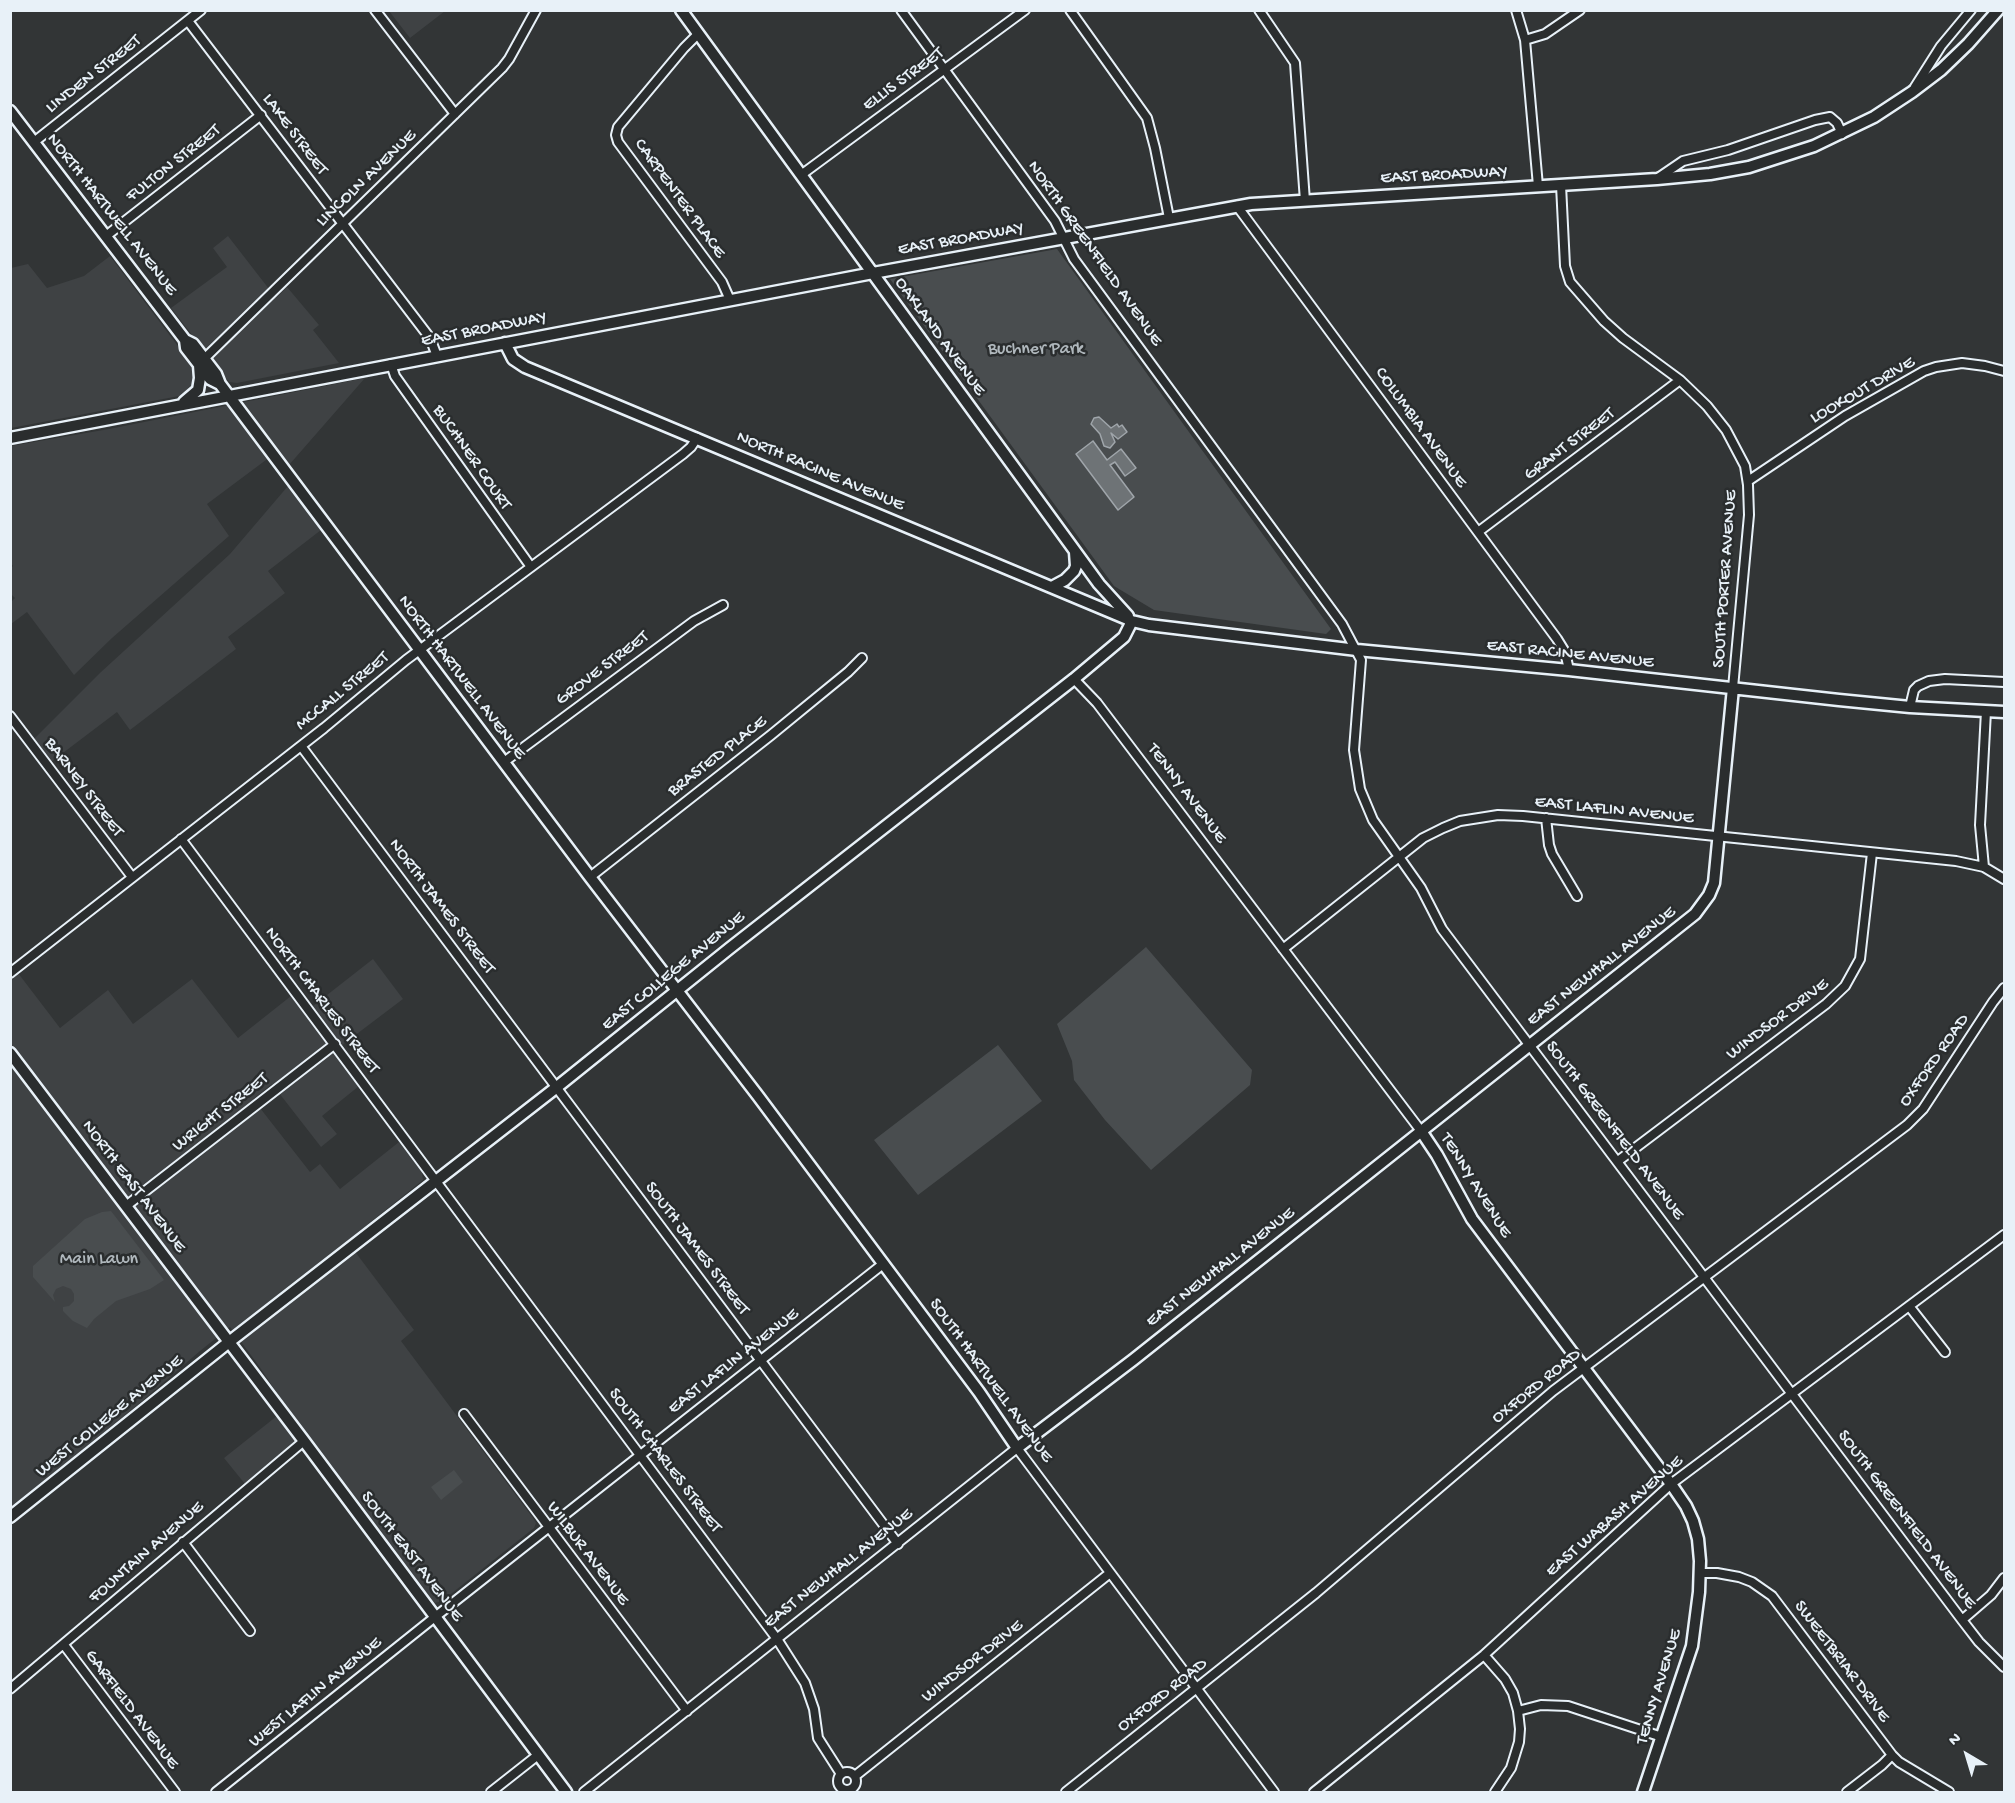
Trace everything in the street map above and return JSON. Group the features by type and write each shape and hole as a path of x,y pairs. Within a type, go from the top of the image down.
{"street":[{"name":"LINDEN STREET","path":"34,142 201,10"},
{"path":"375,10 455,114"},
{"name":"LINCOLN AVENUE","path":"202,362 509,59 537,10"},
{"name":"OAKLAND AVENUE","path":"681,10 1099,584 1132,621"},
{"name":"NORTH GREENFIELD AVENUE","path":"901,10 1055,221 1074,259 1262,514"},
{"name":"ELLIS STREET","path":"801,175 1025,10"},
{"path":"1070,10 1149,123 1169,218"},
{"path":"1259,10 1295,63 1305,201"},
{"path":"1516,10 1525,40 1538,186"},
{"path":"1525,40 1545,34 1580,10"},
{"name":"EAST BROADWAY","path":"1912,92 1941,46 1971,10"},
{"name":"EAST BROADWAY","path":"10,438 873,273 1238,207 1657,179 1710,174 1749,166 1779,159 1842,134 1874,117 1941,70 1998,10"},
{"name":"LAKE STREET","path":"188,21 430,338 437,356"},
{"name":"CARPENTER PLACE","path":"698,34 618,127 616,135 618,142 722,282 730,300"},
{"name":"NORTH HARTWELL AVENUE","path":"10,111 185,340 186,348 202,362 210,379 220,384 677,991"},
{"name":"FULTON STREET","path":"106,236 261,115"},
{"path":"1657,179 1683,161 1728,150 1815,120 1828,117 1834,119 1842,134"},
{"name":"SOUTH PORTER AVENUE","path":"1562,185 1565,266 1570,282 1604,321 1680,381 1707,406 1726,430 1740,456 1748,481 1749,515 1733,688"},
{"name":"COLUMBIA AVENUE","path":"1238,207 1565,652 1569,670"},
{"name":"NORTH RACINE AVENUE","path":"505,343 513,359 525,367 1132,621"},
{"path":"180,405 189,400 198,390 202,362"},
{"name":"LOOKOUT DRIVE","path":"1748,481 1845,416 1924,371 1962,363 2004,371"},
{"name":"BUCHNER COURT","path":"391,364 395,376 531,567"},
{"name":"GRANT STREET","path":"1478,532 1680,381"},
{"name":"MCCALL STREET","path":"10,973 420,651 692,447 697,438"},
{"name":"SOUTH GREENFIELD AVENUE","path":"1262,514 1342,624 1361,660 1354,750 1360,789 1373,820 1421,888 1443,929 1962,1620 1979,1642 2004,1667"},
{"path":"1052,586 1065,580 1074,571 1076,552"},
{"name":"GROVE STREET","path":"504,762 694,621 723,605"},
{"name":"EAST RACINE AVENUE","path":"1132,621 1356,650 1569,670 1910,707 2004,712"},
{"name":"EAST COLLEGE AVENUE","path":"229,1342 557,1087 1074,679 1124,637 1132,621"},
{"name":"BRASTED PLACE","path":"590,877 771,735 862,658"},
{"name":"TENNY AVENUE","path":"1074,679 1097,703 1421,1131 1437,1155 1472,1219 1686,1506 1698,1539 1700,1573 1692,1646 1643,1792"},
{"path":"1910,707 1914,690 1929,681 1945,679 2004,682"},
{"name":"EAST NEWHALL AVENUE","path":"584,1792 1695,914 1709,895 1714,883 1733,688"},
{"path":"1984,867 1980,825 1986,711"},
{"name":"BARNEY STREET","path":"10,716 132,877"},
{"name":"NORTH JAMES STREET","path":"301,746 557,1087"},
{"name":"EAST LAFLIN AVENUE","path":"1283,949 1424,838 1460,821 1498,815 1546,818 1956,861 1984,867 2004,879"},
{"path":"1546,818 1552,855 1577,896"},
{"name":"NORTH CHARLES STREET","path":"182,839 437,1180"},
{"name":"WINDSOR DRIVE","path":"1618,1161 1826,1004 1845,986 1860,959 1872,853"},
{"name":"OXFORD ROAD","path":"1066,1792 1316,1593 1534,1407 1912,1121 1923,1109 2004,988"},
{"name":"SOUTH HARTWELL AVENUE","path":"677,991 979,1392 1017,1448 1274,1792"},
{"name":"WRIGHT STREET","path":"126,1206 334,1044"},
{"name":"NORTH EAST AVENUE","path":"10,1053 229,1342"},
{"name":"SOUTH JAMES STREET","path":"557,1087 898,1544"},
{"name":"SOUTH CHARLES STREET","path":"437,1180 777,1639 805,1683 814,1709 818,1738 841,1774"},
{"name":"EAST WABASH AVENUE","path":"1314,1792 1484,1655 1671,1484 2004,1235"},
{"name":"EAST LAFLIN AVENUE","path":"435,1617 883,1264"},
{"path":"1909,1306 1945,1352"},
{"name":"SOUTH EAST AVENUE","path":"229,1342 566,1792"},
{"name":"WEST COLLEGE AVENUE","path":"10,1517 229,1342"},
{"name":"WILBUR AVENUE","path":"464,1414 687,1711"},
{"name":"FOUNTAIN AVENUE","path":"10,1689 304,1441"},
{"path":"183,1542 250,1631"},
{"name":"WINDSOR DRIVE","path":"855,1776 1110,1572"},
{"name":"SWEETBRIAR DRIVE","path":"1700,1573 1739,1577 1752,1582 1772,1596 1892,1755 1949,1792"},
{"path":"1962,1620 1991,1595 2004,1578"},
{"name":"WEST LAFLIN AVENUE","path":"216,1792 435,1617"},
{"name":"GARFIELD AVENUE","path":"64,1645 175,1792"},
{"path":"1484,1655 1505,1679 1513,1694 1520,1729 1511,1768 1496,1792"},
{"path":"1518,1711 1541,1705 1568,1706 1662,1737"},
{"path":"490,1792 538,1755"},
{"path":"1847,1792 1882,1766 1892,1755"},
{"path":"850,1772 855,1776 855,1790 837,1790 841,1774 850,1772"}],"shaded area":[{"path":"389,11 445,11 410,38"},
{"path":"228,236 276,298 287,287 319,325 313,330 339,363 237,383 229,382 171,308 227,267 213,248"},
{"path":"110,256 195,369 197,384 187,394 179,396 11,428 11,268 28,264 47,288 84,276"},
{"path":"365,378 289,465 278,451 207,504 229,536 112,638 74,675 27,612 11,624 11,602 15,598 10,593 13,566 10,562 11,446"},
{"path":"1099,417 1111,428 1117,424 1119,427 1122,425 1127,432 1118,439 1111,433 1115,442 1110,448 1104,446 1100,434 1091,424 1094,418"},
{"path":"1093,441 1107,460 1121,449 1136,468 1125,476 1115,462 1110,465 1134,497 1118,510 1076,454"},
{"path":"288,486 321,530 268,571 285,593 228,637 236,649 130,730 117,712 51,762 34,739 101,672 230,554"},
{"path":"373,959 403,999 333,1052 359,1086 322,1116 337,1134 321,1147 272,1084 253,1099 310,1172 320,1164 340,1189 399,1142 422,1172 423,1180 347,1241 414,1330 401,1341 533,1518 536,1523 534,1528 442,1601 435,1603 430,1600 307,1435 245,1484 224,1458 287,1408 230,1327 11,1508 11,979 18,973 60,1028 108,990 133,1024 192,979 238,1038 291,996 304,1013"}],"green space":[{"name":"Buchner Park","path":"1057,249 1331,629 1326,634 1154,610 1114,586 890,279"},
{"path":"1146,947 1252,1070 1250,1085 1151,1170 1105,1120 1074,1080 1072,1061 1057,1024"},
{"path":"998,1045 1042,1101 918,1195 874,1140"},
{"name":"Main Lawn","path":"111,1211 164,1280 150,1289 116,1301 94,1319 87,1328 73,1321 63,1311 63,1307 69,1306 74,1301 71,1289 63,1286 56,1289 53,1295 55,1302 33,1277 33,1266 85,1219"},
{"path":"454,1470 463,1482 441,1500 431,1487"}]}
